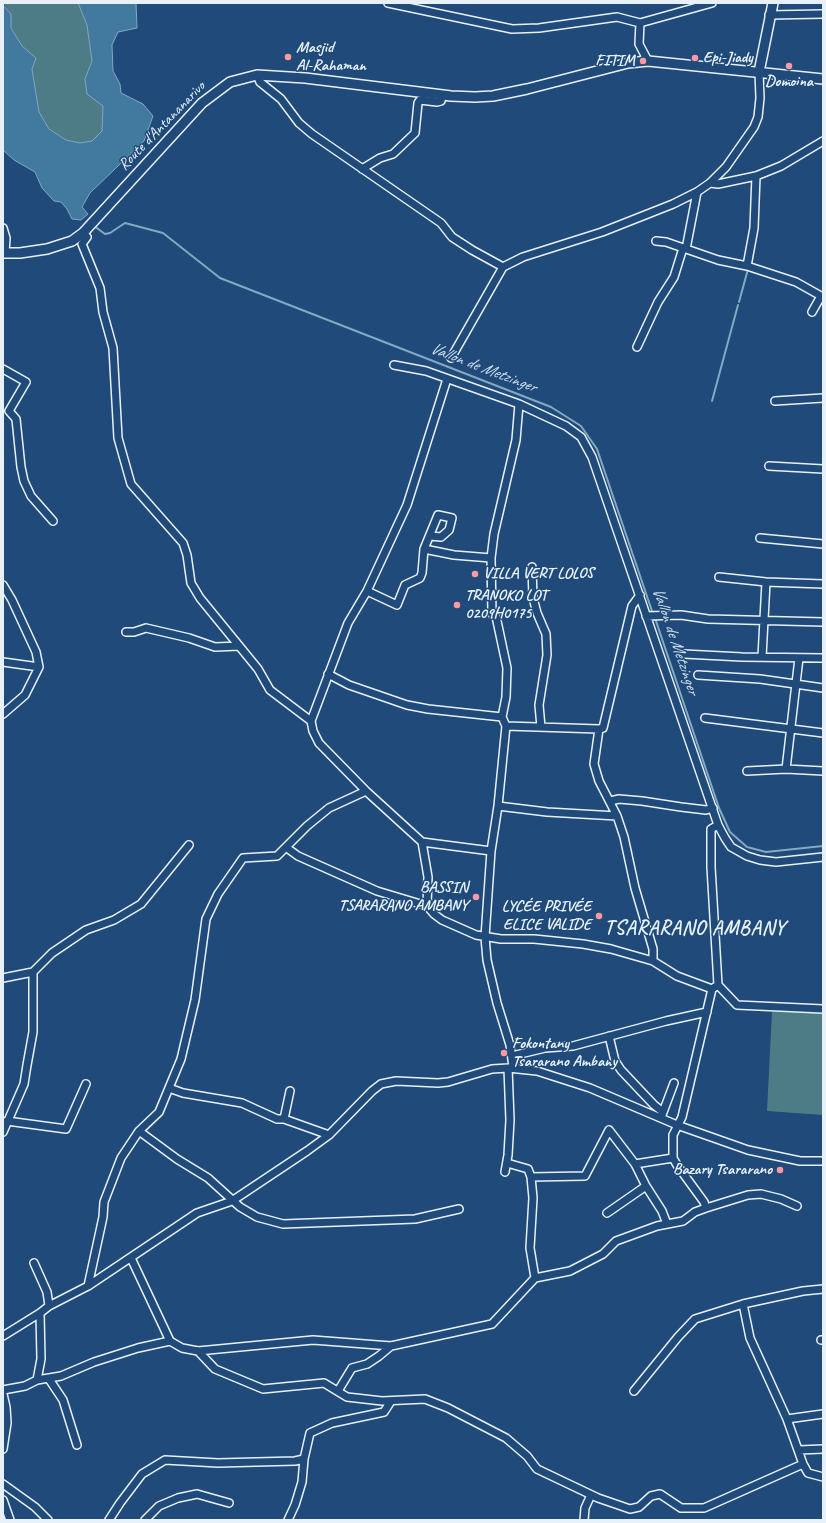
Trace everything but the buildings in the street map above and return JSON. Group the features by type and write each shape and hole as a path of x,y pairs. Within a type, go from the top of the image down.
{"main road":[{"path":"759,72 772,3"},
{"name":"Route d'Antananarivo","path":"4,253 47,250 72,241 84,232 202,103 230,82 257,75 305,78 442,95 475,97 493,96 628,63 648,61 823,79"}],"street":[{"path":"388,3 512,30 539,28 617,17 640,23 712,3"},
{"path":"769,16 823,14"},
{"path":"640,23 639,44 648,61"},
{"path":"451,358 503,267 523,257 640,218 698,192 710,183 726,167 754,127 758,117 760,98 759,72"},
{"path":"257,75 260,82 281,99 299,123 362,170 441,223 457,240 503,267"},
{"path":"362,170 380,158 393,154 414,133 418,103 420,100 437,102 441,101 442,95"},
{"path":"710,183 718,184 756,176 781,166 823,141"},
{"path":"747,266 754,228 756,176"},
{"path":"637,347 658,302 674,277 684,248 698,192"},
{"path":"3,228 6,238 4,253"},
{"path":"84,232 87,237 82,244 100,288 103,312 113,348 118,438 131,484 183,543 191,583 200,598 258,669 270,690 311,721"},
{"path":"656,241 684,248 718,260 747,266 796,282 821,296 812,312"},
{"path":"394,364 426,371 519,404 566,426 581,437 592,457 718,825 731,847 747,856 760,860 776,862 823,857"},
{"path":"3,369 26,382 9,411 16,419 24,481 31,496 53,521"},
{"path":"447,379 407,505 367,591 348,623 311,721 313,731 319,743 366,791 422,842 491,851"},
{"path":"775,401 823,398"},
{"path":"505,1172 510,1120 512,1056 495,996 487,960 485,937 491,851 498,806 506,726 502,717 506,697 507,668 497,621 492,614 491,558 494,534 516,440 519,404"},
{"path":"769,466 823,469"},
{"path":"367,591 397,605 405,585 420,578 422,573 424,549 430,536"},
{"path":"760,538 823,544"},
{"path":"424,549 454,555 491,558"},
{"path":"532,567 533,598 537,613 546,634 547,655 539,706 541,727"},
{"path":"719,577 766,582 823,584"},
{"path":"762,657 766,582"},
{"path":"3,585 12,600 36,652 39,667 25,695 3,714"},
{"path":"506,726 603,728 632,606 640,595"},
{"path":"646,616 681,615 708,620 823,622"},
{"path":"126,632 146,628 189,638 215,647 239,646"},
{"path":"684,654 823,658"},
{"path":"786,769 799,658"},
{"path":"3,662 39,667"},
{"path":"328,674 349,686 407,705 428,709 502,717"},
{"path":"698,675 760,679 823,688"},
{"path":"705,718 823,733"},
{"path":"599,729 594,764 600,781 617,816 653,949 653,961"},
{"path":"747,771 786,769 823,771"},
{"path":"88,1286 103,1217 104,1202 121,1158 139,1131 159,1112 181,1059 196,1000 206,919 218,894 242,858 277,856 287,848 307,826 329,808 366,791"},
{"path":"610,801 619,799 681,807 713,808"},
{"path":"498,806 547,812 617,816"},
{"path":"706,1208 704,1202 673,1158 673,1135 682,1116 707,1012 715,987 711,828 718,825"},
{"path":"422,842 428,877 427,906"},
{"path":"3,978 32,972 52,953 86,930 114,920 141,904 189,845"},
{"path":"287,848 298,856 377,891 427,906 442,920 476,935 485,937 534,939 583,944 611,949 653,961 677,976 715,987 737,1005 823,1009"},
{"path":"3,1132 24,1084 30,1052 33,1032 32,972"},
{"path":"512,1056 545,1048 573,1046 672,1019 707,1012"},
{"path":"609,1036 615,1060 621,1070 662,1115"},
{"path":"3,1336 49,1306 88,1286 197,1213 232,1201 328,1135 381,1084 396,1081 448,1082 492,1069 511,1068 537,1071 564,1079 662,1115 677,1125 768,1155 800,1161 823,1161"},
{"path":"7,1121 66,1129 86,1084"},
{"path":"662,1115 674,1084"},
{"path":"169,1088 183,1093 242,1102 277,1119 284,1119 328,1135"},
{"path":"284,1119 290,1091"},
{"path":"531,1177 585,1176 609,1130 635,1164 646,1186 662,1211 667,1224"},
{"path":"139,1131 177,1159 208,1178 223,1190 232,1201 257,1217 283,1224 415,1219 459,1210"},
{"path":"635,1164 673,1158"},
{"path":"507,1163 528,1169 531,1177 533,1198 530,1248 535,1278"},
{"path":"607,1213 646,1186"},
{"path":"131,1258 170,1341 182,1348 198,1351 313,1340 391,1346 492,1324 535,1278 570,1271 603,1254 616,1241 683,1220 695,1212 706,1208 748,1195 761,1194 781,1199 797,1206"},
{"path":"34,1263 47,1292 49,1306"},
{"path":"634,1391 694,1319 743,1304 803,1291 823,1289"},
{"path":"743,1304 750,1338 787,1419 803,1464 808,1473 823,1477"},
{"path":"37,1380 41,1359 40,1313"},
{"path":"3,1390 25,1386 37,1380 49,1379 138,1348 170,1341"},
{"path":"338,1391 352,1368 367,1364 391,1346"},
{"path":"198,1351 215,1369 264,1388 324,1383 347,1397 391,1401 425,1399 448,1408 506,1438 527,1456 537,1469 591,1495 630,1509 639,1507 651,1496 660,1494 681,1508 704,1508 803,1464"},
{"path":"49,1379 63,1400 77,1445"},
{"path":"3,1394 7,1423 3,1449"},
{"path":"288,1520 295,1505 302,1482 304,1459 310,1433 332,1423 384,1412 391,1401"},
{"path":"787,1419 823,1414"},
{"path":"799,1450 823,1449"},
{"path":"109,1520 142,1474 165,1460 218,1463 295,1461 304,1459"},
{"path":"3,1484 35,1507 48,1520"},
{"path":"144,1520 159,1506 178,1498 197,1494 229,1503"},
{"path":"584,1520 585,1508 591,1495"},
{"path":"3,1500 10,1520"}],"green space":[{"path":"3,3 78,3 87,25 92,61 85,79 103,106 102,131 92,141 80,143 66,140 49,129 39,112 32,69 36,58 22,46 11,27 11,14"},
{"path":"772,1012 823,1013 823,1115 767,1111"}],"water":[{"path":"78,3 136,3 137,28 118,32 112,45 113,71 120,84 121,93 143,104 153,116 144,141 90,193 82,207 88,214 81,220 72,219 67,209 61,202 54,201 42,188 35,172 14,160 3,150 3,5 11,14 11,28 22,46 36,58 32,69 39,112 49,129 66,140 80,143 92,141 102,131 103,106 87,94 85,79 92,61 87,25"}],"waterway":[{"name":"Vallon de Metzinger","path":"94,226 105,234 110,233 125,223 163,233 220,278 551,407 581,426 597,449 653,614"},
{"path":"739,302 748,269"},
{"path":"712,401 738,305"},
{"name":"Vallon de Metzinger","path":"655,618 719,808 730,832 747,847 766,852 823,846"}],"place":[{"name":"Masjid Al-Rahaman","path":"288,57"},
{"name":"Epi-Jiady","path":"695,58"},
{"name":"FITIM","path":"643,61"},
{"name":"Domoina","path":"789,66"},
{"name":"VILLA VERT LOLOS","path":"475,574"},
{"name":"TRANOKO LOT 0209H0175","path":"457,605"},
{"name":"BASSIN TSARARANO AMBANY","path":"476,897"},
{"name":"LYCÉE PRIVÉE ELICE VALIDE","path":"599,916"},
{"name":"Fokontany Tsararano Ambany","path":"504,1053"},
{"name":"Bazary Tsararano","path":"780,1170"}],"district":[{"name":"TSARARANO AMBANY","path":"695,929"}]}
